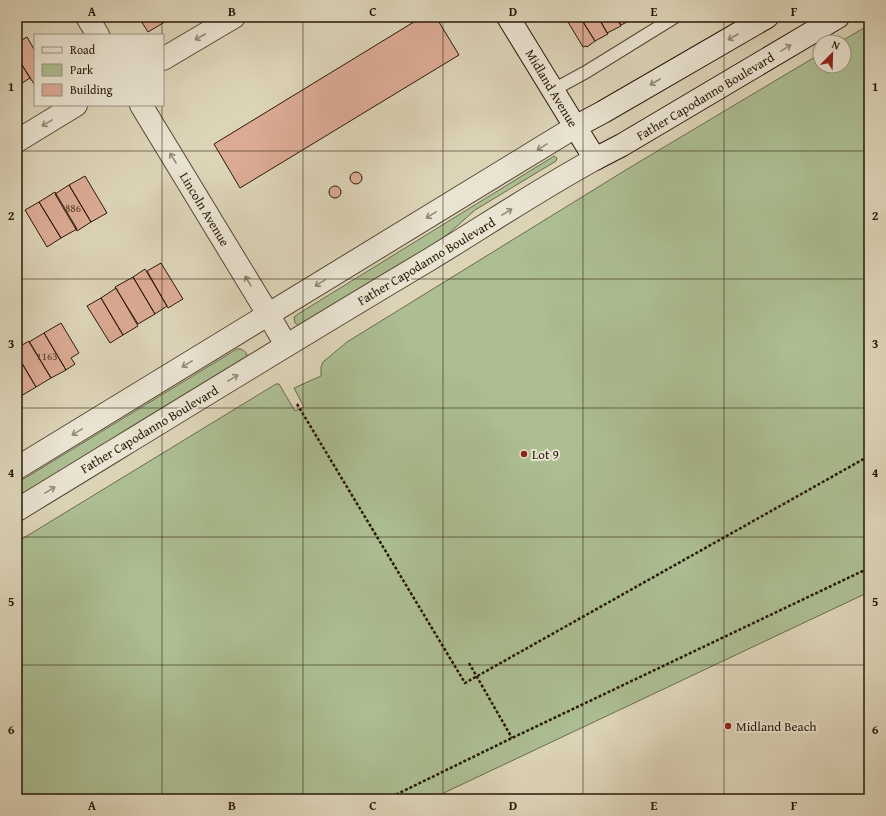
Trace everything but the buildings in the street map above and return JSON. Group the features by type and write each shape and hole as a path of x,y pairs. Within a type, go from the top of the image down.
{"street":[{"path":"87,17 97,34"},
{"path":"164,58 234,17"},
{"name":"Midland Avenue","path":"508,17 595,159"},
{"path":"17,468 575,127 767,17"},
{"name":"Father Capodanno Boulevard","path":"17,510 570,173 622,145 838,17"},
{"path":"17,141 74,106"},
{"name":"Lincoln Avenue","path":"142,106 286,346"}],"lane":[{"path":"553,90 586,72 675,17"}],"path":[{"path":"297,404 465,683 869,456"},
{"path":"387,799 869,568"},
{"path":"469,663 512,738"}],"green space":[{"path":"869,25 869,592 431,799 17,799 17,542 276,384 279,384 295,411 304,407 294,388 321,376 321,367 323,362 347,342 629,168 812,59 812,74 852,74 852,35"},
{"path":"554,156 557,158 556,161 475,210 439,242 300,326 295,323 294,317 298,314"},
{"path":"237,349 244,351 247,354 247,358 17,501 17,483"}],"place":[{"name":"Lot 9","path":"524,454"},
{"name":"Midland Beach","path":"728,726"}]}
